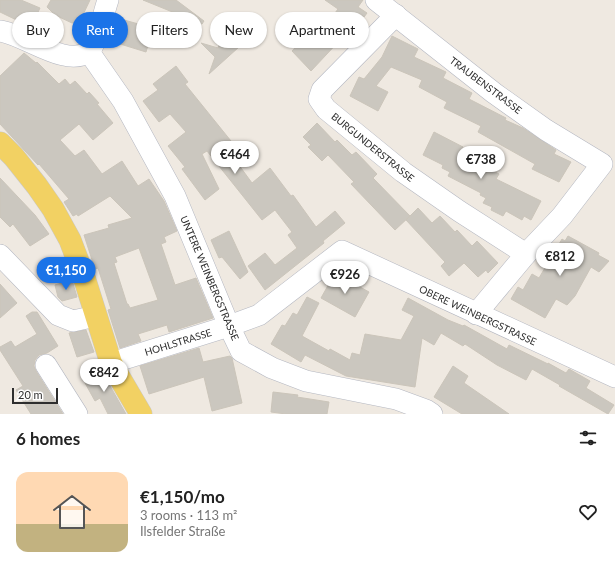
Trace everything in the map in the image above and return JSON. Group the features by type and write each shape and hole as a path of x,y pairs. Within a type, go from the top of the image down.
{"main road":[{"path":"0,143 14,157 37,186 53,209 70,240 111,363 140,414"}],"street":[{"path":"0,31 56,53 75,57 89,52 95,42 108,0"},
{"name":"TRAUBENSTRASSE","path":"376,0 494,93 546,130 602,164 562,216 526,254"},
{"name":"BURGUNDERSTRASSE","path":"396,15 322,90 319,99 326,109 403,172 459,211 526,254"},
{"name":"UNTERE WEINBERGSTRASSE","path":"89,52 123,101 175,196 229,326 241,351 272,368 306,381 396,399 426,410 432,414"},
{"name":"HOHLSTRASSE","path":"111,363 229,326 259,315 342,251"},
{"name":"OBERE WEINBERGSTRASSE","path":"342,251 615,378"},
{"path":"476,314 526,254"},
{"path":"0,255 58,315 73,321 96,316"},
{"path":"46,365 77,414"}],"building":[{"path":"0,0 21,0 40,8 38,12 12,12 12,18 0,12"},
{"path":"51,0 90,0 84,12 72,12 72,23 64,19 64,12 52,12 47,7"},
{"path":"143,0 176,0 192,12 172,12"},
{"path":"325,0 363,0 358,7 366,12 336,12 338,9"},
{"path":"128,21 136,23 136,48 147,48 146,52 128,46"},
{"path":"392,36 418,49 414,57 446,72 443,78 472,93 469,99 506,118 505,120 523,128 556,150 554,154 571,162 559,182 532,169 535,164 478,132 481,126 444,108 447,102 419,87 422,80 391,67 376,86 388,92 378,111 350,96 359,77 364,79 382,57"},
{"path":"202,43 210,46 210,48 238,48 209,74 215,57"},
{"path":"295,48 333,48 311,71 292,51"},
{"path":"24,53 36,63 37,62 59,84 65,79 70,85 75,81 87,94 89,92 99,103 97,104 113,123 93,140 79,124 60,140 75,156 84,150 102,174 122,161 138,186 149,179 164,201 177,231 164,237 166,242 161,244 175,285 196,278 213,318 169,332 167,325 138,334 141,341 120,348 108,310 111,309 98,268 95,269 84,235 109,228 108,225 132,218 110,196 78,216 77,214 73,216 64,202 69,199 39,164 38,165 0,124 0,76","holes":["139,248 158,300 130,308 127,304 114,263 117,262 115,257"]},
{"path":"176,66 188,82 185,84 231,141 225,146 252,183 270,168 291,196 293,195 316,227 335,211 345,223 323,241 324,243 265,290 248,266 265,253 275,265 297,248 288,235 292,232 275,210 262,220 207,151 202,154 219,189 205,200 182,169 185,167 168,146 186,132 170,114 159,122 143,101 158,90 153,84"},
{"path":"317,123 335,142 337,140 352,155 356,152 377,174 373,178 410,216 395,230 351,184 354,182 328,155 322,161 308,147 311,145 303,137"},
{"path":"434,132 463,147 459,154 499,174 496,179 541,201 531,220 524,216 522,220 506,211 503,216 491,210 492,207 483,203 486,198 480,195 481,193 448,176 450,172 442,168 443,165 423,155"},
{"path":"0,178 35,215 49,234 30,246 13,224 10,227 0,217"},
{"path":"418,208 432,223 440,216 455,232 457,230 472,246 477,241 498,263 488,273 486,270 478,277 464,263 449,276 441,266 445,262 406,220"},
{"path":"229,231 248,272 240,279 222,257 219,258 211,240"},
{"path":"568,236 599,253 598,255 609,261 599,272 591,267 575,296 567,305 556,299 545,318 511,299 518,287 523,290 532,274 539,278 562,239 565,241"},
{"path":"335,273 369,292 355,317 321,298"},
{"path":"72,280 77,297 62,301 58,297 55,285"},
{"path":"0,284 17,303 0,318"},
{"path":"307,297 319,303 302,336 329,351 330,349 350,360 352,353 360,355 365,334 401,340 414,316 402,310 408,298 448,320 463,326 464,325 507,349 509,345 566,373 569,369 590,381 586,388 614,405 608,414 532,369 526,380 497,365 465,344 463,346 441,333 434,345 422,338 415,387 346,376 305,355 301,362 271,344 282,325 285,326 293,313 297,315"},
{"path":"32,312 37,312 58,346 47,353 39,355 35,360 34,366 63,414 31,414 16,390 23,386 0,350 0,347 11,341 15,347 37,334 26,316"},
{"path":"86,330 94,352 77,357 69,333"},
{"path":"199,348 203,362 230,356 232,358 242,403 212,411 204,377 149,394 140,366"},
{"path":"453,366 468,376 464,383 509,414 462,414 434,397"},
{"path":"97,367 103,378 105,377 126,414 108,414 100,398 95,401 85,383"},
{"path":"273,392 298,395 297,397 329,402 327,414 286,414 271,412"}]}
